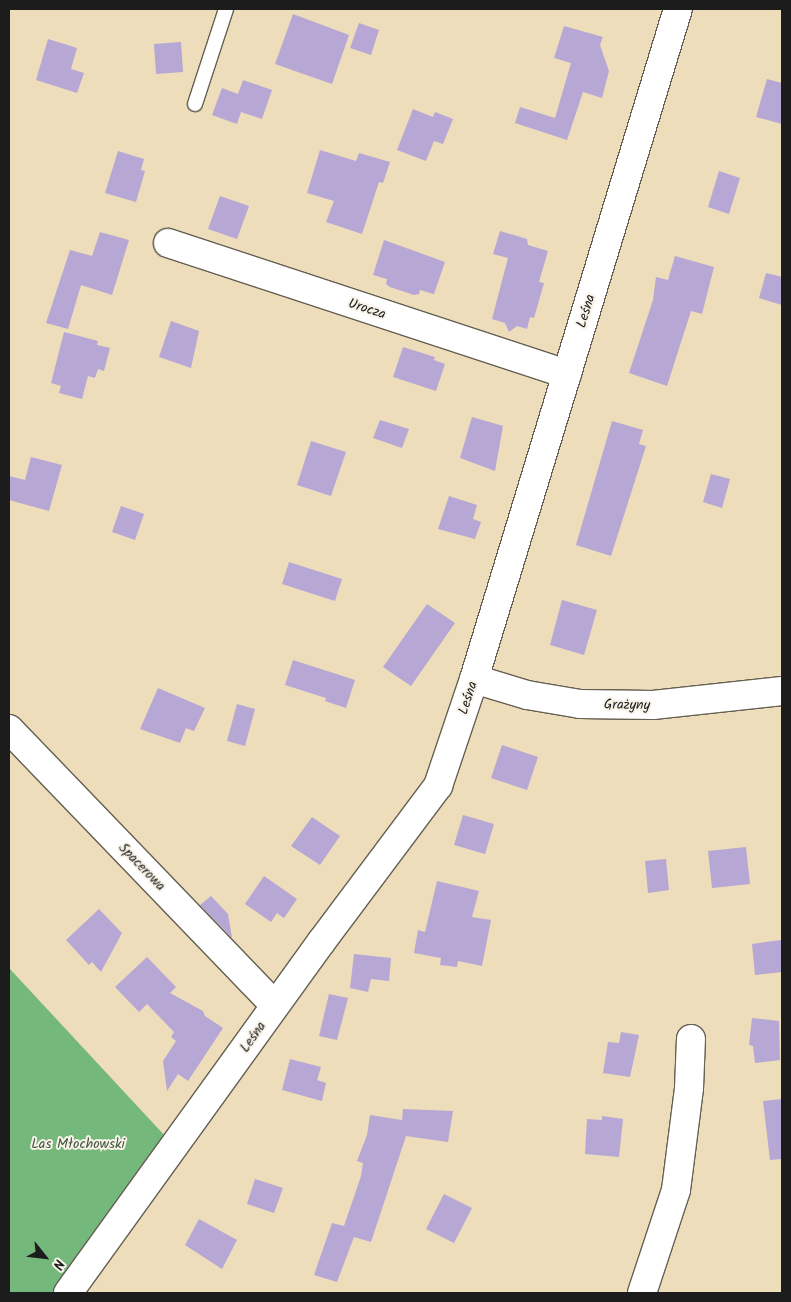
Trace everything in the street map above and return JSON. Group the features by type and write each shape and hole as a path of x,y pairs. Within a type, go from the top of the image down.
{"street":[{"name":"Leśna","path":"68,1293 275,1005 434,794 474,679 678,9"},
{"name":"Urocza","path":"168,243 567,374"},
{"name":"Grażyny","path":"474,679 527,694 580,704 653,705 782,691"},
{"name":"Spacerowa","path":"9,728 275,1005"},
{"path":"642,1293 676,1190 689,1088 691,1039"}],"lane":[{"path":"195,104 226,9"}],"green space":[{"name":"Las Młochowski","path":"9,968 166,1137 83,1257 52,1293 9,1293"}],"building":[{"path":"293,14 349,35 332,84 275,64"},
{"path":"359,23 379,30 371,55 350,48"},
{"path":"564,26 603,37 600,45 609,71 602,98 583,92 567,140 515,123 520,107 555,118 571,63 554,58"},
{"path":"48,39 77,48 71,69 84,73 77,93 36,80"},
{"path":"181,42 183,72 156,74 154,44"},
{"path":"767,79 782,83 782,124 756,117"},
{"path":"243,80 272,90 262,119 241,112 237,124 212,115 222,88 238,94"},
{"path":"413,109 433,117 435,112 453,119 443,144 434,141 426,161 397,150"},
{"path":"320,150 356,161 359,153 390,162 383,183 379,182 362,234 326,222 334,201 307,193"},
{"path":"118,151 144,159 141,170 145,171 136,202 105,193"},
{"path":"719,171 740,178 729,214 708,207"},
{"path":"220,196 249,206 237,239 208,229"},
{"path":"500,231 527,239 528,245 548,251 539,282 544,283 534,318 530,317 527,329 517,326 509,332 505,323 492,319 508,258 493,254"},
{"path":"100,232 129,240 112,295 81,285 68,329 46,323 70,250 92,256"},
{"path":"384,240 445,262 434,294 420,290 419,294 414,295 390,287 386,284 387,279 373,275"},
{"path":"675,256 714,267 702,314 691,311 667,386 629,373 653,300 656,277 668,280"},
{"path":"766,273 782,277 782,305 759,298"},
{"path":"171,321 199,331 191,368 159,357"},
{"path":"64,332 98,341 97,345 110,348 104,371 98,369 95,378 88,376 82,399 59,393 61,386 51,383"},
{"path":"403,347 435,357 434,360 445,364 436,391 393,377"},
{"path":"472,417 503,426 495,471 460,458"},
{"path":"380,420 409,429 402,448 373,438"},
{"path":"612,421 643,430 639,444 646,446 611,556 576,545"},
{"path":"311,441 346,452 331,496 297,485"},
{"path":"31,457 62,465 49,511 9,500 9,476 25,480"},
{"path":"711,474 730,479 722,508 703,502"},
{"path":"449,496 477,505 473,519 481,522 475,539 438,529"},
{"path":"121,506 144,514 135,540 112,532"},
{"path":"289,562 342,579 335,601 282,584"},
{"path":"562,600 597,610 584,655 550,645"},
{"path":"427,604 455,623 411,686 383,667"},
{"path":"293,660 355,680 346,708 325,701 326,698 285,685"},
{"path":"158,688 205,708 194,731 186,728 180,743 140,729"},
{"path":"237,704 255,709 245,746 227,741"},
{"path":"502,745 538,757 527,790 491,778"},
{"path":"463,815 494,824 485,854 454,845"},
{"path":"312,817 340,836 320,865 291,846"},
{"path":"746,847 750,884 712,888 708,851"},
{"path":"666,859 669,890 648,893 645,861"},
{"path":"264,876 297,899 284,918 277,913 271,922 245,904"},
{"path":"437,881 479,891 472,917 491,920 482,966 458,961 457,967 440,965 441,958 414,953 418,930 425,932"},
{"path":"211,896 228,914 232,938 200,905"},
{"path":"99,909 122,933 101,972 92,962 89,965 66,940"},
{"path":"781,940 782,972 755,975 752,944"},
{"path":"354,954 391,958 389,981 371,979 368,992 350,988"},
{"path":"147,957 176,987 170,993 203,1011 205,1016 223,1028 188,1081 178,1074 167,1091 163,1061 176,1041 171,1037 174,1032 147,1004 139,1012 115,987"},
{"path":"329,994 348,998 337,1040 319,1036"},
{"path":"752,1018 779,1021 780,1060 755,1063 753,1046 749,1045"},
{"path":"621,1032 639,1035 630,1077 603,1073 608,1042 619,1043"},
{"path":"290,1059 321,1067 317,1080 326,1083 322,1101 282,1090"},
{"path":"782,1099 782,1159 770,1160 763,1101"},
{"path":"403,1109 453,1111 448,1142 406,1136 371,1242 354,1237 337,1282 314,1275 332,1223 344,1226 361,1176 363,1163 357,1161 367,1135 370,1115 402,1120"},
{"path":"602,1116 623,1119 619,1157 585,1154 587,1119 602,1120"},
{"path":"255,1179 283,1188 274,1213 247,1204"},
{"path":"444,1194 472,1208 454,1243 426,1229"},
{"path":"199,1219 237,1240 222,1269 185,1245"}]}
